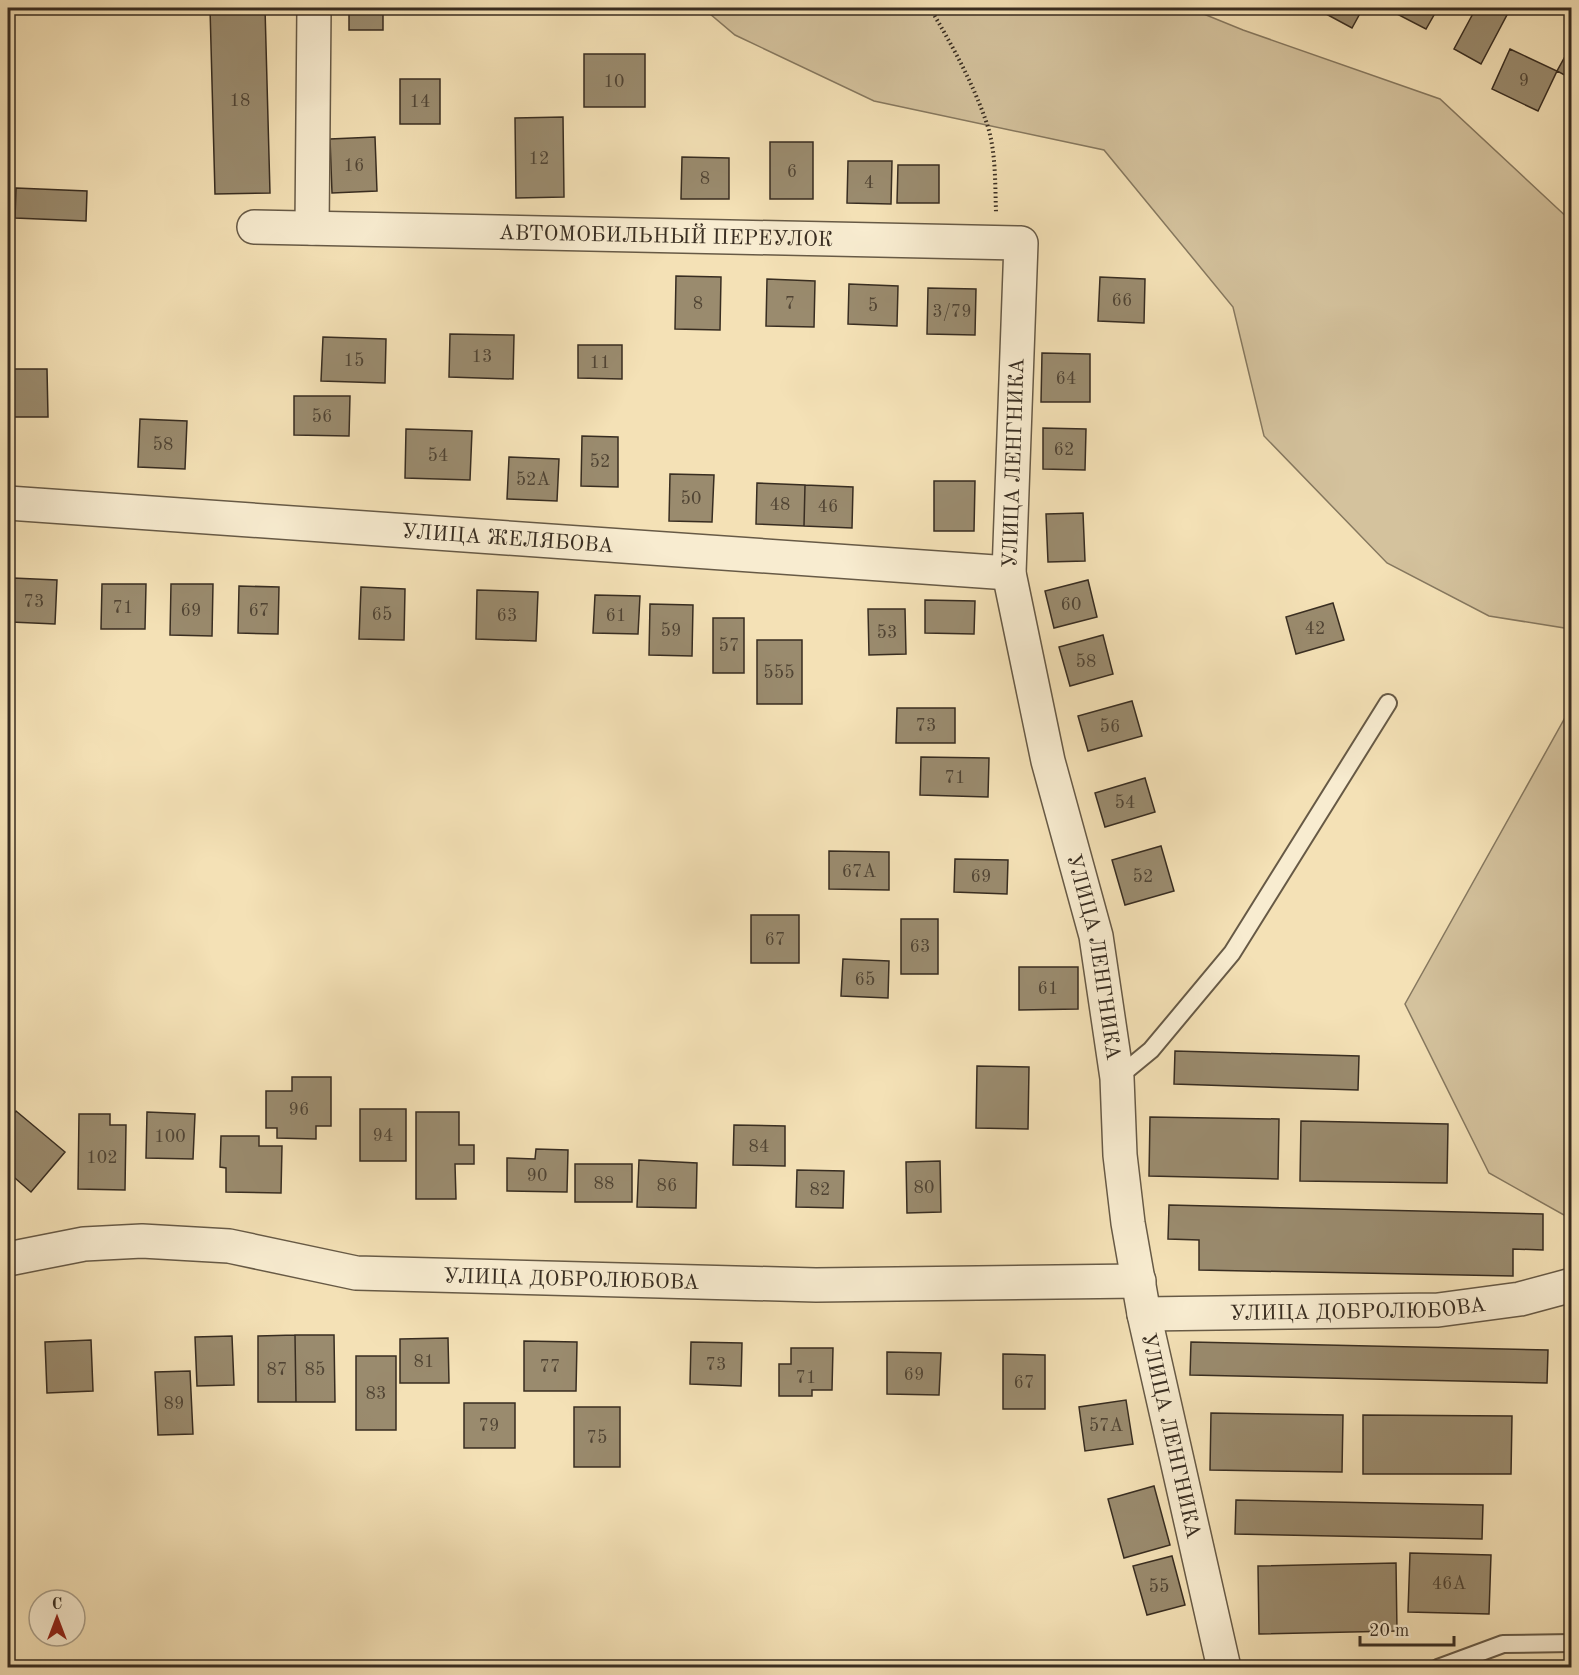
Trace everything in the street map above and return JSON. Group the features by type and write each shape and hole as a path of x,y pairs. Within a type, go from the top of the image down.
{"street":[{"path":"312,228 314,8"},
{"name":"АВТОМОБИЛЬНЫЙ ПЕРЕУЛОК","path":"254,226 1009,243"},
{"name":"УЛИЦА ЛЕНГНИКА","path":"1009,243 1009,573 1048,761 1096,936 1117,1078 1120,1155 1144,1314 1224,1668"},
{"name":"УЛИЦА ЖЕЛЯБОВА","path":"8,503 1009,573"},
{"name":"УЛИЦА ДОБРОЛЮБОВА","path":"9,1258 84,1244 142,1241 229,1246 356,1273 816,1285 1139,1281"},
{"name":"УЛИЦА ДОБРОЛЮБОВА","path":"1144,1314 1438,1310 1520,1299 1572,1285"}],"lane":[{"path":"1117,1078 1151,1050 1232,953 1388,703"},
{"path":"1438,1668 1503,1644 1572,1643"}],"path":[{"path":"930,8 957,52 987,126 1009,243"}],"shaded area":[{"path":"703,8 1189,8 1243,30 1440,99 1571,221 1571,629 1489,616 1387,563 1264,436 1233,307 1104,150 874,101 735,35"},
{"path":"1571,707 1571,1219 1489,1173 1405,1004"}],"building":[{"path":"17,8 171,8 171,10 17,10"},
{"path":"210,8 265,8 270,193 215,194"},
{"path":"349,8 383,8 383,30 349,30"},
{"path":"1315,8 1363,8 1352,28"},
{"path":"1398,8 1438,8 1426,29 1395,13"},
{"path":"1476,8 1502,8 1509,11 1481,64 1454,49"},
{"path":"1572,44 1572,79 1557,71"},
{"path":"1510,49 1557,71 1538,111 1492,89"},
{"path":"584,54 645,54 645,107 584,107"},
{"path":"400,79 440,79 440,124 400,124"},
{"path":"563,117 564,197 516,198 515,118"},
{"path":"375,137 377,191 332,193 330,139"},
{"path":"770,142 813,142 813,199 770,199"},
{"path":"682,157 729,158 729,199 681,199"},
{"path":"848,161 892,161 891,204 847,203"},
{"path":"898,165 939,165 939,203 897,203"},
{"path":"16,188 87,191 86,221 15,218"},
{"path":"676,276 721,277 720,330 675,329"},
{"path":"1100,277 1145,279 1144,323 1098,321"},
{"path":"767,279 815,281 814,327 766,326"},
{"path":"849,284 898,286 897,326 848,324"},
{"path":"928,288 976,289 975,335 927,334"},
{"path":"450,334 514,335 513,379 449,377"},
{"path":"323,337 386,339 385,383 321,381"},
{"path":"578,345 622,345 622,379 578,378"},
{"path":"1042,353 1090,354 1090,402 1041,402"},
{"path":"8,369 47,369 48,417 8,417"},
{"path":"294,396 350,396 349,436 294,435"},
{"path":"140,419 187,421 185,469 138,467"},
{"path":"1043,428 1086,429 1085,470 1043,469"},
{"path":"406,429 472,431 470,480 405,478"},
{"path":"582,436 618,437 618,487 581,486"},
{"path":"509,457 559,459 557,501 507,499"},
{"path":"670,474 714,475 712,522 669,521"},
{"path":"934,481 975,481 974,531 934,531"},
{"path":"757,483 805,485 804,526 756,524"},
{"path":"805,485 853,487 852,528 804,526"},
{"path":"1083,513 1085,561 1048,562 1046,514"},
{"path":"13,578 57,580 55,624 11,622"},
{"path":"1088,580 1097,617 1054,628 1045,591"},
{"path":"102,584 146,584 145,629 101,629"},
{"path":"171,584 213,584 212,636 170,635"},
{"path":"239,586 279,587 278,634 238,633"},
{"path":"361,587 405,589 404,640 359,639"},
{"path":"477,590 538,592 536,641 476,639"},
{"path":"595,595 640,596 638,634 593,633"},
{"path":"925,600 975,601 974,634 925,633"},
{"path":"1333,603 1344,640 1296,654 1286,617"},
{"path":"650,604 693,605 692,656 649,655"},
{"path":"868,609 905,609 906,654 869,655"},
{"path":"713,618 744,618 744,673 713,673"},
{"path":"1103,635 1113,674 1070,686 1059,647"},
{"path":"757,640 802,640 802,704 757,704"},
{"path":"1132,701 1142,736 1088,751 1078,716"},
{"path":"897,708 955,708 955,743 896,743"},
{"path":"921,757 989,758 988,797 920,795"},
{"path":"1145,778 1155,812 1105,827 1095,793"},
{"path":"1161,846 1174,891 1125,905 1112,860"},
{"path":"829,851 889,852 889,890 829,889"},
{"path":"955,859 1008,860 1007,894 954,892"},
{"path":"751,915 799,915 799,963 751,963"},
{"path":"901,919 938,919 938,974 901,974"},
{"path":"843,959 889,961 888,998 841,996"},
{"path":"1019,967 1078,967 1078,1009 1019,1010"},
{"path":"1175,1051 1359,1056 1358,1090 1174,1084"},
{"path":"977,1066 1029,1067 1028,1129 976,1128"},
{"path":"292,1077 331,1077 331,1126 316,1126 316,1139 277,1138 277,1128 266,1128 266,1091 292,1091"},
{"path":"360,1109 406,1109 406,1161 360,1161"},
{"path":"16,1111 65,1152 31,1192 8,1172 8,1121"},
{"path":"147,1112 195,1114 193,1159 146,1158"},
{"path":"416,1112 459,1112 459,1145 474,1145 474,1164 455,1164 456,1199 416,1199"},
{"path":"79,1114 110,1114 110,1125 126,1125 125,1190 78,1189"},
{"path":"1150,1117 1279,1119 1278,1179 1149,1176"},
{"path":"1301,1121 1448,1124 1447,1183 1300,1181"},
{"path":"734,1125 785,1126 785,1166 733,1165"},
{"path":"221,1136 259,1136 259,1146 282,1146 281,1193 226,1192 226,1168 220,1167"},
{"path":"536,1149 568,1150 567,1192 507,1191 507,1158 535,1159"},
{"path":"639,1160 697,1163 696,1208 637,1207"},
{"path":"940,1161 941,1212 907,1213 906,1162"},
{"path":"575,1164 632,1164 632,1202 575,1202"},
{"path":"797,1170 844,1171 843,1208 796,1207"},
{"path":"1169,1205 1543,1214 1543,1250 1513,1249 1513,1276 1199,1270 1199,1240 1168,1239"},
{"path":"295,1335 296,1402 258,1402 258,1336"},
{"path":"295,1335 334,1335 335,1402 296,1402"},
{"path":"232,1336 234,1385 197,1386 195,1337"},
{"path":"448,1338 449,1383 400,1383 400,1339"},
{"path":"91,1340 93,1391 47,1393 45,1342"},
{"path":"524,1341 577,1342 576,1391 524,1391"},
{"path":"691,1342 742,1343 741,1386 690,1384"},
{"path":"1191,1342 1548,1350 1547,1383 1190,1375"},
{"path":"791,1348 833,1348 832,1390 812,1390 812,1396 779,1396 779,1364 791,1364"},
{"path":"887,1352 941,1353 939,1395 887,1394"},
{"path":"1003,1354 1045,1355 1045,1409 1003,1409"},
{"path":"356,1356 396,1356 396,1430 356,1430"},
{"path":"190,1371 193,1434 158,1435 155,1372"},
{"path":"1126,1400 1133,1444 1085,1451 1079,1407"},
{"path":"464,1403 515,1403 515,1448 464,1448"},
{"path":"574,1407 620,1407 620,1467 574,1467"},
{"path":"1211,1413 1343,1415 1342,1472 1210,1470"},
{"path":"1363,1415 1512,1416 1511,1474 1363,1474"},
{"path":"1154,1486 1170,1545 1124,1558 1108,1499"},
{"path":"1236,1500 1483,1505 1482,1539 1235,1534"},
{"path":"1410,1553 1491,1555 1489,1614 1408,1612"},
{"path":"1172,1556 1185,1605 1147,1615 1133,1566"},
{"path":"1396,1563 1397,1631 1259,1634 1258,1566"},
{"path":"1558,1661 1572,1661 1572,1668 1558,1668"}]}
